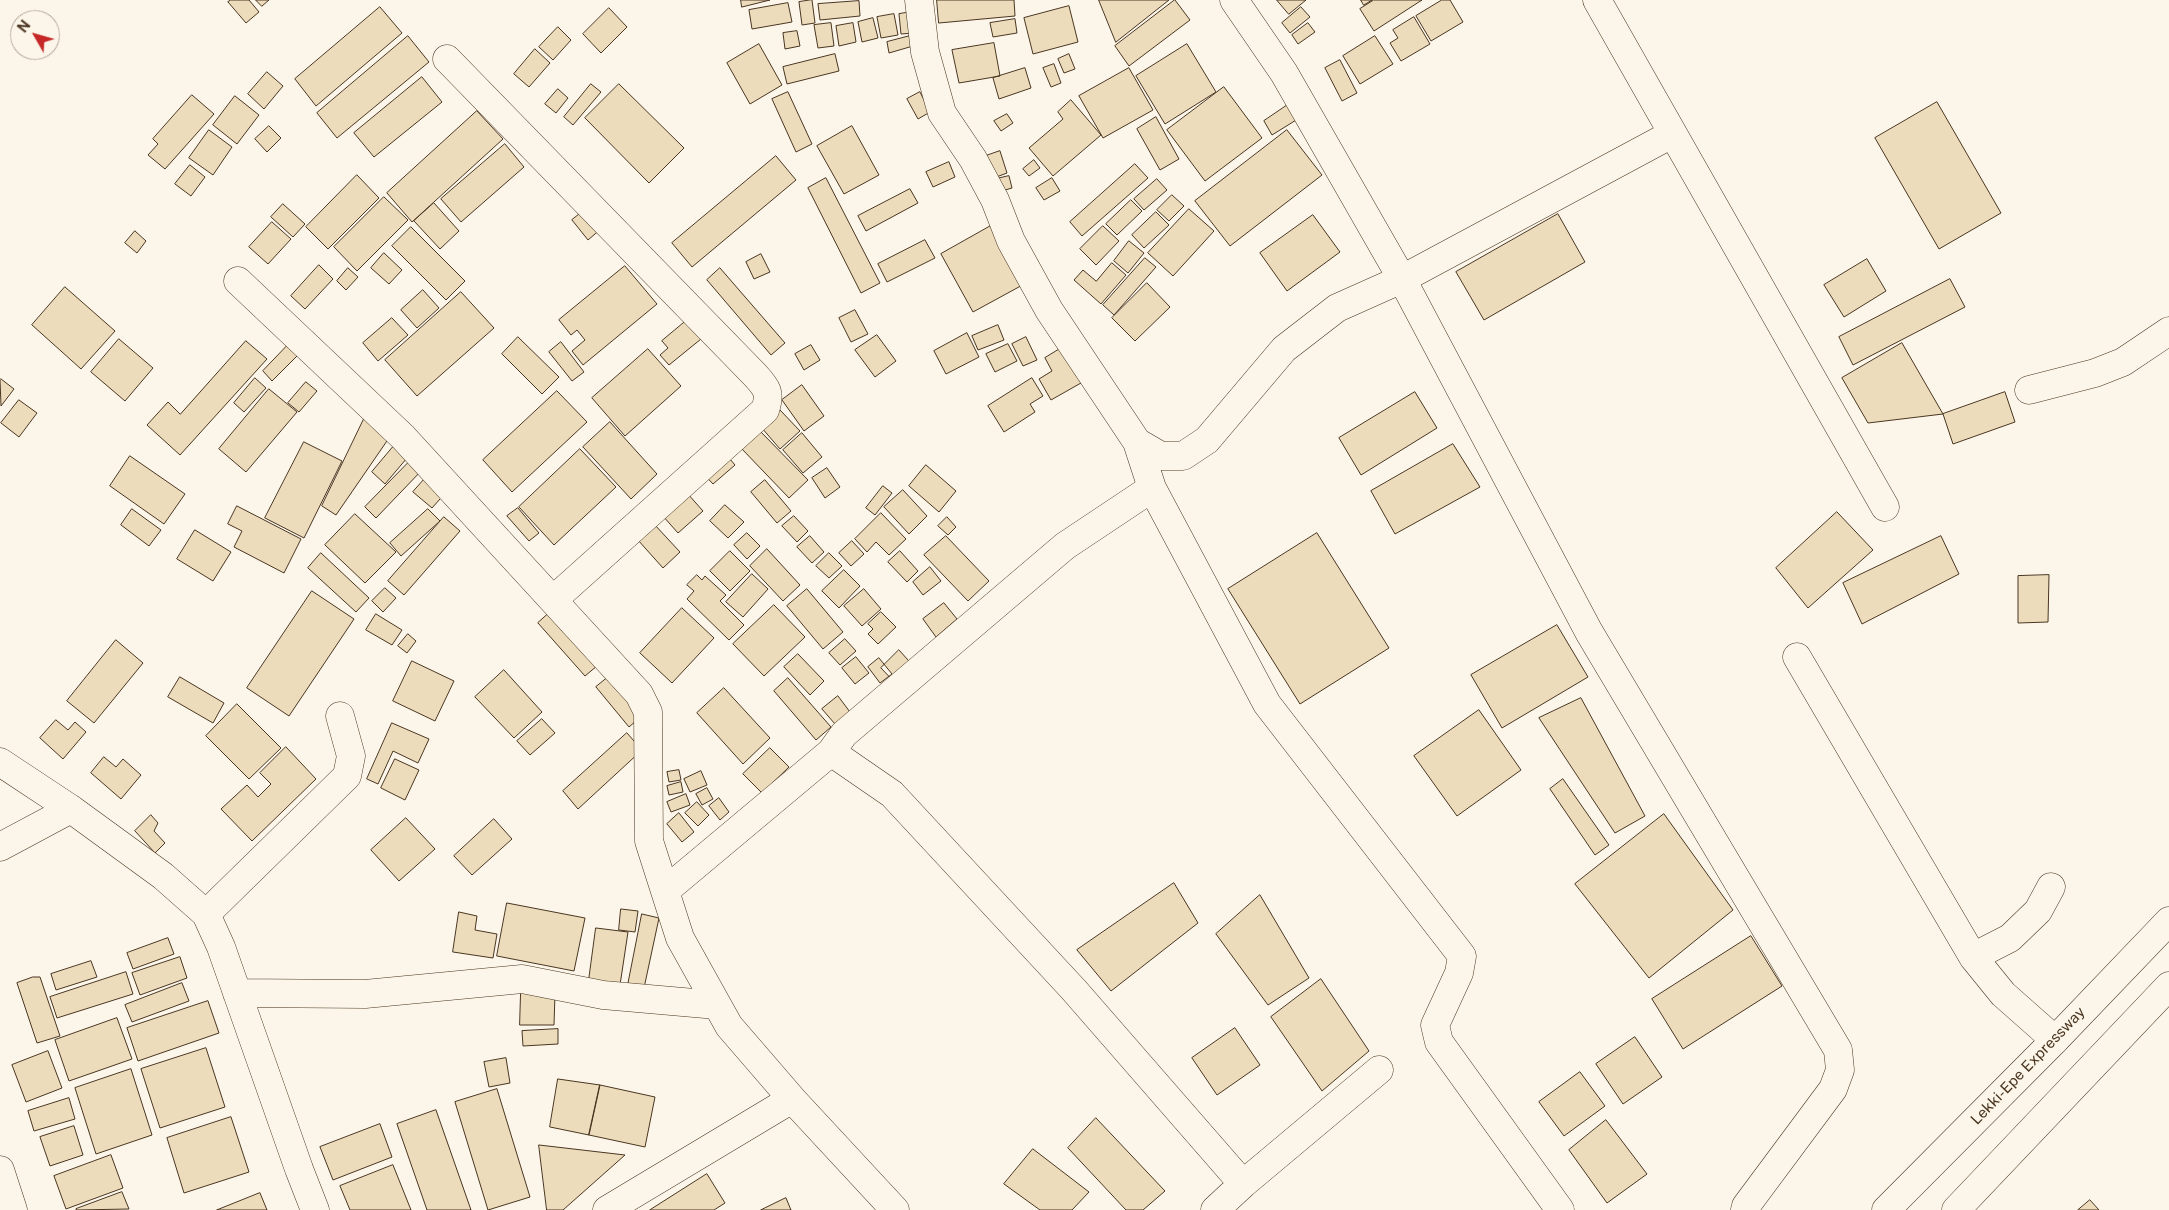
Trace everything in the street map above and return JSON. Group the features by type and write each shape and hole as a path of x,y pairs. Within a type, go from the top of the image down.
{"main road":[{"path":"919,0 925,52 942,113 972,159 990,192 1011,241 1049,310 1137,442 1152,488 1267,704 1462,956 1459,973 1435,1024 1439,1042 1560,1210"},
{"path":"1234,0 1284,73 1402,279 1589,632 1838,1050 1840,1070 1833,1089 1743,1209"},
{"path":"1597,0 1885,507"},
{"path":"448,59 755,375 765,386 769,399 764,410 553,600"},
{"path":"1137,442 1161,456 1183,456 1207,440 1284,349 1337,308 1402,279 1672,134"},
{"path":"238,281 403,437 639,694 648,712 649,841 680,938 729,1026 792,1099 895,1210"},
{"path":"2029,390 2095,374 2123,362 2169,331"},
{"path":"665,891 831,752 844,734 1065,546 1152,488"},
{"path":"1797,657 1973,957 2003,994 2055,1040"},
{"path":"206,914 347,776 351,756 340,716"},
{"path":"831,752 892,794 1074,990 1243,1184"},
{"path":"0,762 71,809 163,876 206,914 221,946 315,1210"},
{"path":"0,847 71,809"},
{"path":"1973,957 2010,938 2038,910 2051,887"},
{"name":"Lekki-Epe Expressway","path":"1886,1210 2055,1040 2169,921"},
{"path":"237,993 365,994 522,979 603,995 717,1004"},
{"path":"1956,1210 2160,995"},
{"path":"1214,1210 1379,1070"},
{"path":"607,1210 792,1099"},
{"path":"0,1170 13,1210"}],"building":[{"path":"231,0 249,0 259,12 246,23 228,2"},
{"path":"256,0 269,0 262,6"},
{"path":"741,0 770,0 742,7"},
{"path":"812,0 815,23 802,25 799,2"},
{"path":"937,0 1014,0 1015,16 939,23"},
{"path":"1099,0 1169,0 1116,42"},
{"path":"1175,0 1190,20 1129,66 1115,46"},
{"path":"1277,0 1306,0 1289,14"},
{"path":"1361,0 1372,0 1364,5"},
{"path":"1374,0 1422,0 1374,31 1360,9"},
{"path":"1442,0 1450,0 1463,22 1431,41 1416,16"},
{"path":"859,1 860,16 820,20 818,4"},
{"path":"788,3 792,22 752,29 749,10"},
{"path":"1069,6 1078,42 1033,54 1024,18"},
{"path":"380,7 402,33 316,106 295,79"},
{"path":"1301,7 1310,17 1290,33 1282,23"},
{"path":"609,8 627,27 601,53 583,34"},
{"path":"912,12 914,33 901,34 899,14"},
{"path":"894,14 898,35 881,38 877,17"},
{"path":"1414,17 1430,44 1401,61 1390,43 1398,38 1393,30"},
{"path":"873,18 878,38 862,42 858,22"},
{"path":"1015,19 1017,33 993,37 990,23"},
{"path":"831,23 834,46 818,48 814,25"},
{"path":"853,23 856,42 839,46 836,26"},
{"path":"1308,23 1315,32 1298,44 1292,35"},
{"path":"558,27 571,40 553,60 539,47"},
{"path":"797,31 800,46 785,49 783,33"},
{"path":"408,36 429,62 337,138 317,113"},
{"path":"910,36 913,46 889,53 887,42"},
{"path":"1375,36 1393,64 1360,84 1343,56"},
{"path":"994,43 1000,76 959,83 952,50"},
{"path":"759,44 782,85 750,104 727,63"},
{"path":"1187,44 1216,92 1165,124 1136,76"},
{"path":"535,49 550,63 529,87 514,74"},
{"path":"835,54 839,71 787,84 783,67"},
{"path":"1069,54 1075,69 1064,73 1058,59"},
{"path":"1340,60 1357,93 1342,101 1325,68"},
{"path":"1054,64 1061,83 1051,87 1043,68"},
{"path":"1025,68 1031,88 999,99 993,78"},
{"path":"1129,68 1153,110 1103,138 1079,96"},
{"path":"267,72 283,86 264,109 248,94"},
{"path":"422,77 442,102 374,157 354,133"},
{"path":"591,84 601,92 573,125 564,117"},
{"path":"619,84 684,148 649,183 585,118"},
{"path":"1224,87 1262,138 1205,181 1167,130"},
{"path":"558,89 568,98 556,113 545,104"},
{"path":"788,92 812,144 796,152 772,99"},
{"path":"920,92 930,112 918,119 907,99"},
{"path":"192,95 214,114 165,169 148,155 158,144 153,139"},
{"path":"235,96 259,115 237,144 213,125"},
{"path":"1071,100 1101,135 1053,176 1029,148 1063,119 1058,112"},
{"path":"1292,102 1301,117 1272,135 1264,121"},
{"path":"1937,102 2001,213 1939,249 1875,138"},
{"path":"477,111 503,139 412,222 387,193"},
{"path":"1007,114 1013,123 1001,131 994,121"},
{"path":"1156,117 1179,159 1160,170 1137,129"},
{"path":"269,126 281,138 267,152 255,139"},
{"path":"852,126 879,175 844,194 817,146"},
{"path":"209,130 232,147 213,175 189,158"},
{"path":"1287,130 1322,175 1230,246 1195,201"},
{"path":"505,144 524,167 461,222 441,199"},
{"path":"1000,151 1007,173 991,179 983,157"},
{"path":"776,156 796,180 692,267 672,243"},
{"path":"1034,160 1040,168 1029,176 1023,169"},
{"path":"949,162 955,177 933,187 926,172"},
{"path":"1135,164 1148,178 1082,236 1070,222"},
{"path":"190,165 205,177 191,196 175,184"},
{"path":"357,175 379,198 328,249 306,227"},
{"path":"1009,176 1012,188 995,193 992,180"},
{"path":"826,178 880,283 861,293 808,188"},
{"path":"1052,178 1060,191 1044,200 1036,188"},
{"path":"1157,179 1167,190 1144,210 1134,199"},
{"path":"910,189 918,203 866,231 858,216"},
{"path":"1172,195 1184,206 1169,221 1157,210"},
{"path":"384,197 408,220 357,271 334,247"},
{"path":"1131,200 1142,211 1117,235 1106,224"},
{"path":"434,203 459,231 440,249 414,221"},
{"path":"283,204 305,224 293,237 271,217"},
{"path":"586,209 602,228 588,240 572,220"},
{"path":"1189,209 1214,231 1173,276 1148,253"},
{"path":"1156,212 1169,225 1144,248 1132,235"},
{"path":"1558,214 1585,262 1484,320 1456,272"},
{"path":"1313,215 1340,252 1287,291 1260,253"},
{"path":"272,222 291,239 268,264 249,247"},
{"path":"996,223 1028,282 973,312 941,254"},
{"path":"1103,226 1119,241 1096,265 1080,249"},
{"path":"411,227 465,281 446,300 392,246"},
{"path":"135,231 146,241 137,253 125,243"},
{"path":"925,240 935,258 887,282 878,264"},
{"path":"1129,241 1144,253 1128,273 1114,261"},
{"path":"384,253 402,270 389,284 371,268"},
{"path":"761,254 770,272 754,279 746,262"},
{"path":"1145,258 1156,267 1114,315 1103,305"},
{"path":"1867,259 1886,291 1844,317 1824,285"},
{"path":"1112,263 1126,275 1101,304 1074,280 1083,270 1096,281"},
{"path":"319,265 333,279 305,309 291,296"},
{"path":"625,266 657,304 583,365 572,351 585,340 577,330 571,335 559,320"},
{"path":"348,268 358,277 346,290 337,281"},
{"path":"720,268 785,343 771,355 707,280"},
{"path":"1950,279 1965,307 1853,365 1839,337"},
{"path":"1147,283 1170,307 1135,341 1112,318"},
{"path":"65,287 115,331 81,369 32,325"},
{"path":"423,290 439,308 417,328 401,310"},
{"path":"461,292 494,328 417,396 385,360"},
{"path":"855,310 868,334 851,342 839,318"},
{"path":"392,318 408,335 378,361 363,343"},
{"path":"686,321 701,339 669,365 660,355 668,348 662,341"},
{"path":"998,325 1004,340 978,350 972,336"},
{"path":"967,333 979,357 946,374 934,351"},
{"path":"877,335 896,361 875,377 855,350"},
{"path":"518,337 559,377 542,394 502,354"},
{"path":"1026,337 1037,360 1023,366 1012,344"},
{"path":"119,339 153,368 125,401 91,372"},
{"path":"246,341 267,359 180,455 147,425 168,402 180,414"},
{"path":"561,342 584,372 572,381 549,352"},
{"path":"1902,343 1943,414 1868,423 1842,378"},
{"path":"1008,344 1017,361 995,372 986,354"},
{"path":"1068,344 1088,379 1051,400 1039,379 1052,371 1045,358"},
{"path":"811,345 820,360 804,370 795,354"},
{"path":"287,346 297,356 272,381 263,371"},
{"path":"648,349 681,386 625,436 592,398"},
{"path":"255,378 266,388 244,412 234,403"},
{"path":"1032,378 1043,396 1030,404 1035,412 1004,432 988,406"},
{"path":"0,380 14,389 1,406"},
{"path":"306,382 317,391 299,412 288,403"},
{"path":"802,385 824,416 804,431 782,400"},
{"path":"269,389 297,412 246,472 219,449"},
{"path":"557,391 587,422 512,492 483,460"},
{"path":"1415,392 1437,428 1361,475 1339,438"},
{"path":"2005,392 2015,422 1953,444 1943,414"},
{"path":"19,400 37,413 19,437 1,423"},
{"path":"780,410 800,431 780,449 761,427"},
{"path":"364,419 389,438 336,515 322,506"},
{"path":"610,422 657,474 631,499 583,447"},
{"path":"759,430 808,480 789,498 741,448"},
{"path":"802,433 822,457 803,473 783,450"},
{"path":"304,442 342,461 304,538 265,518"},
{"path":"1453,444 1480,487 1395,534 1371,491"},
{"path":"393,447 407,458 385,484 372,472"},
{"path":"580,449 616,487 554,545 519,507"},
{"path":"724,452 735,465 713,484 701,471"},
{"path":"130,456 185,494 164,524 110,486"},
{"path":"412,459 423,469 376,518 365,507"},
{"path":"926,465 956,491 939,512 909,486"},
{"path":"827,468 840,487 825,498 812,478"},
{"path":"430,473 448,490 432,508 413,492"},
{"path":"765,480 791,511 777,523 751,492"},
{"path":"883,486 892,493 875,515 866,508"},
{"path":"903,490 927,516 909,534 884,507"},
{"path":"687,493 703,511 678,533 662,515"},
{"path":"725,505 744,522 728,538 710,521"},
{"path":"237,506 301,539 284,573 234,547 242,531 228,524"},
{"path":"518,508 539,533 529,541 507,516"},
{"path":"132,509 161,530 149,546 121,525"},
{"path":"428,509 440,521 401,556 390,543"},
{"path":"1837,512 1873,550 1808,608 1776,568"},
{"path":"881,513 906,539 889,555 876,542 867,552 855,539"},
{"path":"355,514 396,552 365,583 325,545"},
{"path":"794,516 808,531 797,542 782,526"},
{"path":"444,517 460,531 404,595 388,581"},
{"path":"947,517 956,527 948,535 938,526"},
{"path":"654,524 680,552 663,568 637,539"},
{"path":"195,530 231,552 213,581 177,559"},
{"path":"747,533 760,546 747,559 734,545"},
{"path":"1317,533 1389,648 1300,704 1228,589"},
{"path":"810,536 824,552 812,563 797,547"},
{"path":"946,536 989,581 968,601 924,555"},
{"path":"1941,536 1959,574 1862,624 1843,583"},
{"path":"852,541 864,554 851,566 839,553"},
{"path":"767,549 800,585 783,601 750,566"},
{"path":"730,551 750,571 730,591 710,571"},
{"path":"900,551 918,571 907,582 888,562"},
{"path":"321,553 369,598 356,612 308,568"},
{"path":"829,553 842,566 829,578 816,566"},
{"path":"930,567 941,581 923,595 913,582"},
{"path":"844,570 860,586 839,608 822,591"},
{"path":"752,574 768,589 743,617 726,602"},
{"path":"697,575 702,580 705,576 726,595 720,601 744,625 729,640 687,599 694,591 687,585"},
{"path":"2049,575 2048,622 2018,623 2018,576"},
{"path":"385,588 396,598 383,612 372,601"},
{"path":"807,589 843,632 823,649 787,606"},
{"path":"864,589 881,609 862,626 844,606"},
{"path":"312,591 354,619 289,716 247,688"},
{"path":"944,603 957,619 936,637 923,619"},
{"path":"774,605 805,637 764,676 733,644"},
{"path":"557,606 604,660 585,676 538,623"},
{"path":"682,608 714,638 672,683 640,653"},
{"path":"881,612 896,627 878,644 868,634 873,629 868,624"},
{"path":"376,614 402,630 392,645 366,630"},
{"path":"1557,625 1588,677 1502,728 1471,675"},
{"path":"408,634 416,641 407,653 398,646"},
{"path":"845,639 856,651 840,665 829,653"},
{"path":"116,640 143,663 94,723 67,701"},
{"path":"899,650 917,670 899,687 881,668"},
{"path":"798,654 824,681 810,695 784,667"},
{"path":"856,657 869,673 855,684 842,668"},
{"path":"879,658 892,674 880,683 868,667"},
{"path":"412,661 454,681 435,721 393,701"},
{"path":"504,670 542,712 514,738 475,697"},
{"path":"612,674 644,714 629,727 596,687"},
{"path":"180,677 224,703 213,723 168,697"},
{"path":"788,678 831,727 816,740 774,691"},
{"path":"724,688 770,738 743,764 697,713"},
{"path":"838,696 850,712 835,724 822,709"},
{"path":"1581,698 1645,816 1615,833 1539,718"},
{"path":"237,704 281,748 249,779 206,736"},
{"path":"1479,710 1521,770 1457,816 1414,756"},
{"path":"542,719 555,733 530,755 517,741"},
{"path":"56,720 68,730 75,722 86,732 63,759 40,738"},
{"path":"392,723 429,739 418,763 393,751 378,784 367,779"},
{"path":"627,733 642,750 578,809 563,791"},
{"path":"286,747 316,779 252,841 221,809 247,785 258,797 271,784 260,773"},
{"path":"770,748 789,767 762,793 743,774"},
{"path":"104,757 116,767 123,759 141,775 121,799 91,773"},
{"path":"395,759 419,770 405,800 381,788"},
{"path":"679,770 681,780 669,782 667,772"},
{"path":"701,771 707,785 690,792 684,779"},
{"path":"1563,779 1609,845 1595,855 1550,789"},
{"path":"681,782 683,792 669,795 667,786"},
{"path":"707,788 713,799 702,805 696,794"},
{"path":"686,794 690,805 671,812 667,802"},
{"path":"719,798 729,812 720,820 709,806"},
{"path":"697,802 709,815 698,826 685,813"},
{"path":"679,813 694,832 682,842 667,824"},
{"path":"1664,814 1733,910 1649,978 1575,884"},
{"path":"151,815 158,823 154,831 165,843 155,853 135,831"},
{"path":"406,818 435,849 399,881 371,850"},
{"path":"494,819 512,839 472,875 454,856"},
{"path":"1174,883 1198,923 1111,991 1077,950"},
{"path":"1260,895 1309,978 1268,1005 1216,934"},
{"path":"507,903 585,918 574,971 497,956"},
{"path":"621,909 638,911 635,932 619,930"},
{"path":"459,912 477,916 475,930 497,934 493,958 453,952"},
{"path":"642,914 659,918 644,988 628,985"},
{"path":"596,928 628,932 620,985 589,980"},
{"path":"1751,936 1782,986 1683,1049 1652,999"},
{"path":"168,938 174,954 133,969 127,953"},
{"path":"180,957 187,978 140,995 132,973"},
{"path":"91,961 97,977 56,990 51,974"},
{"path":"126,972 133,994 57,1018 50,997"},
{"path":"33,977 40,977 60,1036 37,1043 17,983"},
{"path":"1321,979 1369,1051 1322,1091 1271,1017"},
{"path":"182,983 189,1001 132,1022 125,1005"},
{"path":"521,992 555,993 554,1025 520,1025"},
{"path":"208,1001 219,1033 138,1061 127,1028"},
{"path":"117,1018 132,1059 69,1081 55,1040"},
{"path":"1235,1028 1260,1065 1217,1095 1192,1058"},
{"path":"558,1029 558,1044 523,1046 522,1031"},
{"path":"1635,1037 1662,1077 1623,1104 1596,1064"},
{"path":"206,1048 225,1107 160,1128 141,1069"},
{"path":"48,1051 62,1088 26,1102 12,1065"},
{"path":"506,1058 510,1083 489,1087 484,1062"},
{"path":"131,1069 152,1135 96,1154 75,1088"},
{"path":"1580,1072 1605,1106 1564,1136 1539,1102"},
{"path":"558,1079 600,1085 589,1135 550,1127"},
{"path":"600,1085 655,1097 645,1147 589,1135"},
{"path":"497,1089 530,1197 488,1210 455,1102"},
{"path":"69,1098 75,1119 34,1131 28,1111"},
{"path":"436,1110 471,1210 427,1210 397,1124"},
{"path":"231,1117 249,1172 184,1193 167,1138"},
{"path":"1096,1118 1165,1191 1143,1210 1126,1210 1068,1148"},
{"path":"1606,1120 1647,1174 1607,1203 1569,1150"},
{"path":"380,1124 392,1157 333,1180 320,1147"},
{"path":"74,1126 83,1155 50,1166 40,1137"},
{"path":"539,1145 625,1155 563,1210 547,1210"},
{"path":"1033,1149 1089,1192 1072,1210 1040,1210 1004,1184"},
{"path":"111,1155 123,1188 66,1209 54,1176"},
{"path":"393,1165 411,1210 350,1210 340,1186"},
{"path":"707,1174 725,1203 714,1210 650,1210"},
{"path":"122,1192 129,1209 76,1210 76,1209"},
{"path":"260,1193 267,1210 217,1210"},
{"path":"786,1198 791,1210 761,1210"},
{"path":"2090,1200 2099,1210 2078,1210"}]}
